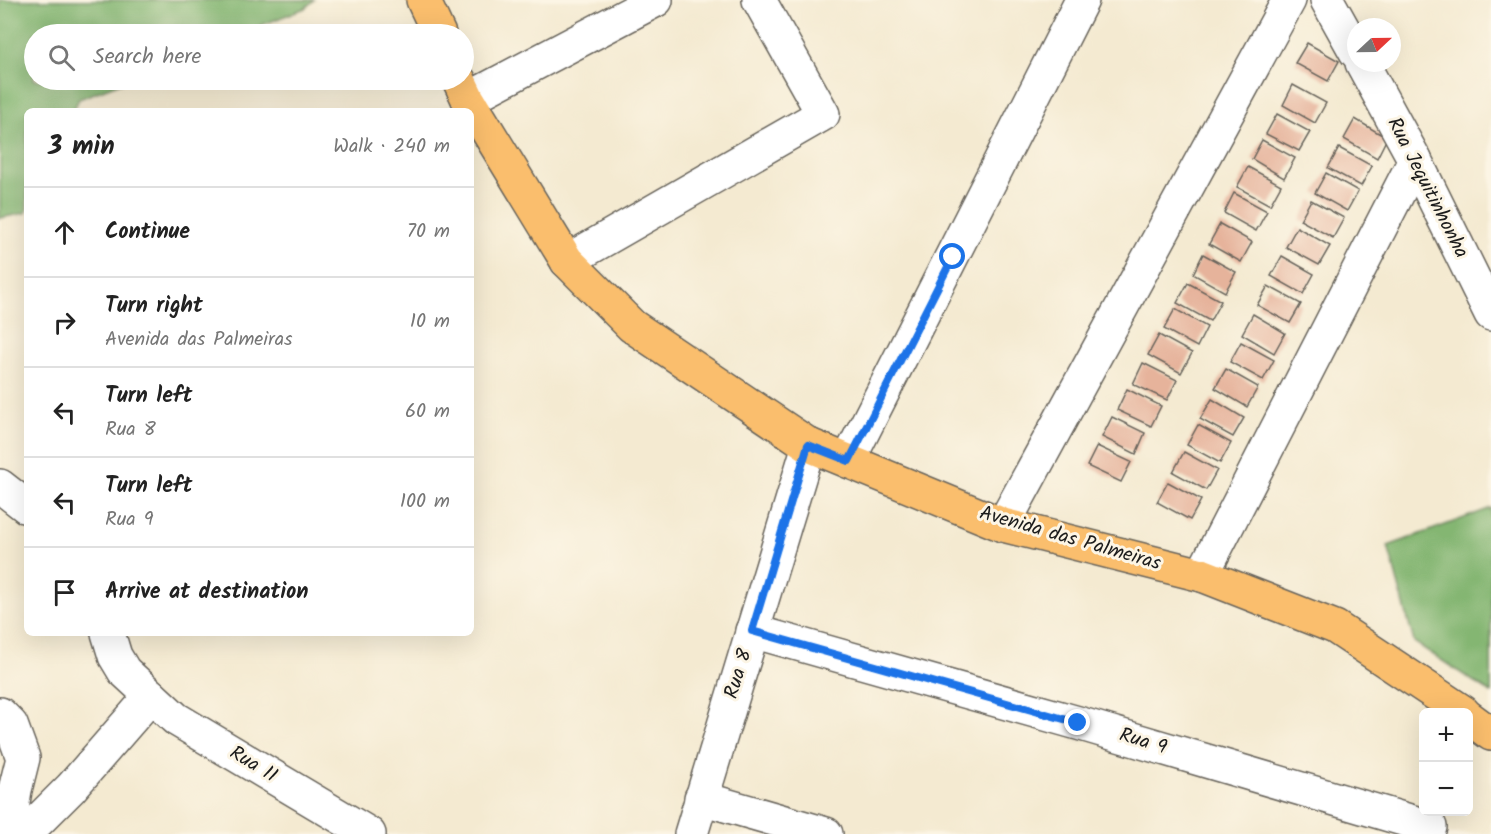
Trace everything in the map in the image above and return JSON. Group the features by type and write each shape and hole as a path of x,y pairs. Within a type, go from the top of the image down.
{"main road":[{"path":"423,0 434,24"},
{"name":"Avenida das Palmeiras","path":"465,90 567,261 632,326 808,445 1003,525 1202,575 1335,627 1456,708"},
{"name":"Avenida das Palmeiras","path":"1473,720 1491,734"}],"street":[{"path":"474,84 656,0"},
{"path":"567,261 823,114 759,0"},
{"path":"849,461 1082,0"},
{"path":"1003,525 1289,0"},
{"path":"1327,0 1347,36"},
{"name":"Rua Jequitinhonha","path":"1367,72 1415,160 1491,314"},
{"path":"1202,575 1415,160"},
{"name":"Rua 8","path":"691,834 808,445"},
{"path":"0,486 24,505"},
{"name":"Rua 9","path":"752,631 1430,824"},
{"name":"Rua 11","path":"109,636 115,656 124,671 176,719 369,834"},
{"path":"25,834 71,788 147,692"},
{"path":"0,714 11,725 23,758 8,834"},
{"path":"701,798 826,834"}],"green space":[{"path":"0,0 314,0 305,8 264,24 24,24 24,90 102,90 79,99 74,108 24,108 24,213 0,218"},
{"path":"1491,508 1491,693 1414,642 1388,546"}],"building":[{"path":"1307,43 1339,61 1328,81 1295,63"},
{"path":"1293,85 1326,103 1315,123 1283,105"},
{"path":"1277,114 1310,132 1299,151 1266,134"},
{"path":"1355,119 1387,138 1377,158 1344,139"},
{"path":"1262,140 1295,158 1284,178 1252,159"},
{"path":"1339,148 1372,166 1361,186 1328,168"},
{"path":"1248,167 1281,185 1270,205 1237,187"},
{"path":"1326,173 1358,191 1347,211 1315,193"},
{"path":"1234,193 1267,211 1256,231 1224,213"},
{"path":"1311,200 1344,218 1333,238 1300,220"},
{"path":"1220,224 1252,242 1241,262 1209,244"},
{"path":"1297,227 1330,246 1319,265 1286,247"},
{"path":"1203,254 1236,272 1225,292 1193,274"},
{"path":"1282,256 1314,274 1303,294 1271,276"},
{"path":"1188,283 1221,301 1210,321 1177,303"},
{"path":"1268,286 1301,304 1290,323 1257,305"},
{"path":"1175,309 1207,327 1197,347 1164,329"},
{"path":"1253,314 1285,333 1274,353 1242,334"},
{"path":"1159,335 1192,353 1181,373 1148,355"},
{"path":"1241,342 1274,360 1263,380 1230,362"},
{"path":"1143,363 1177,380 1167,400 1133,384"},
{"path":"1226,369 1258,387 1247,407 1215,388"},
{"path":"1127,389 1161,406 1151,426 1117,410"},
{"path":"1212,399 1244,418 1233,437 1200,419"},
{"path":"1112,417 1145,433 1136,454 1102,437"},
{"path":"1198,425 1231,443 1220,463 1187,445"},
{"path":"1097,446 1131,462 1121,482 1087,466"},
{"path":"1184,452 1217,470 1206,490 1173,472"},
{"path":"1168,482 1201,500 1190,520 1157,502"}],"route":[{"path":"953,257 849,461 808,445 752,631 1078,723"}]}
